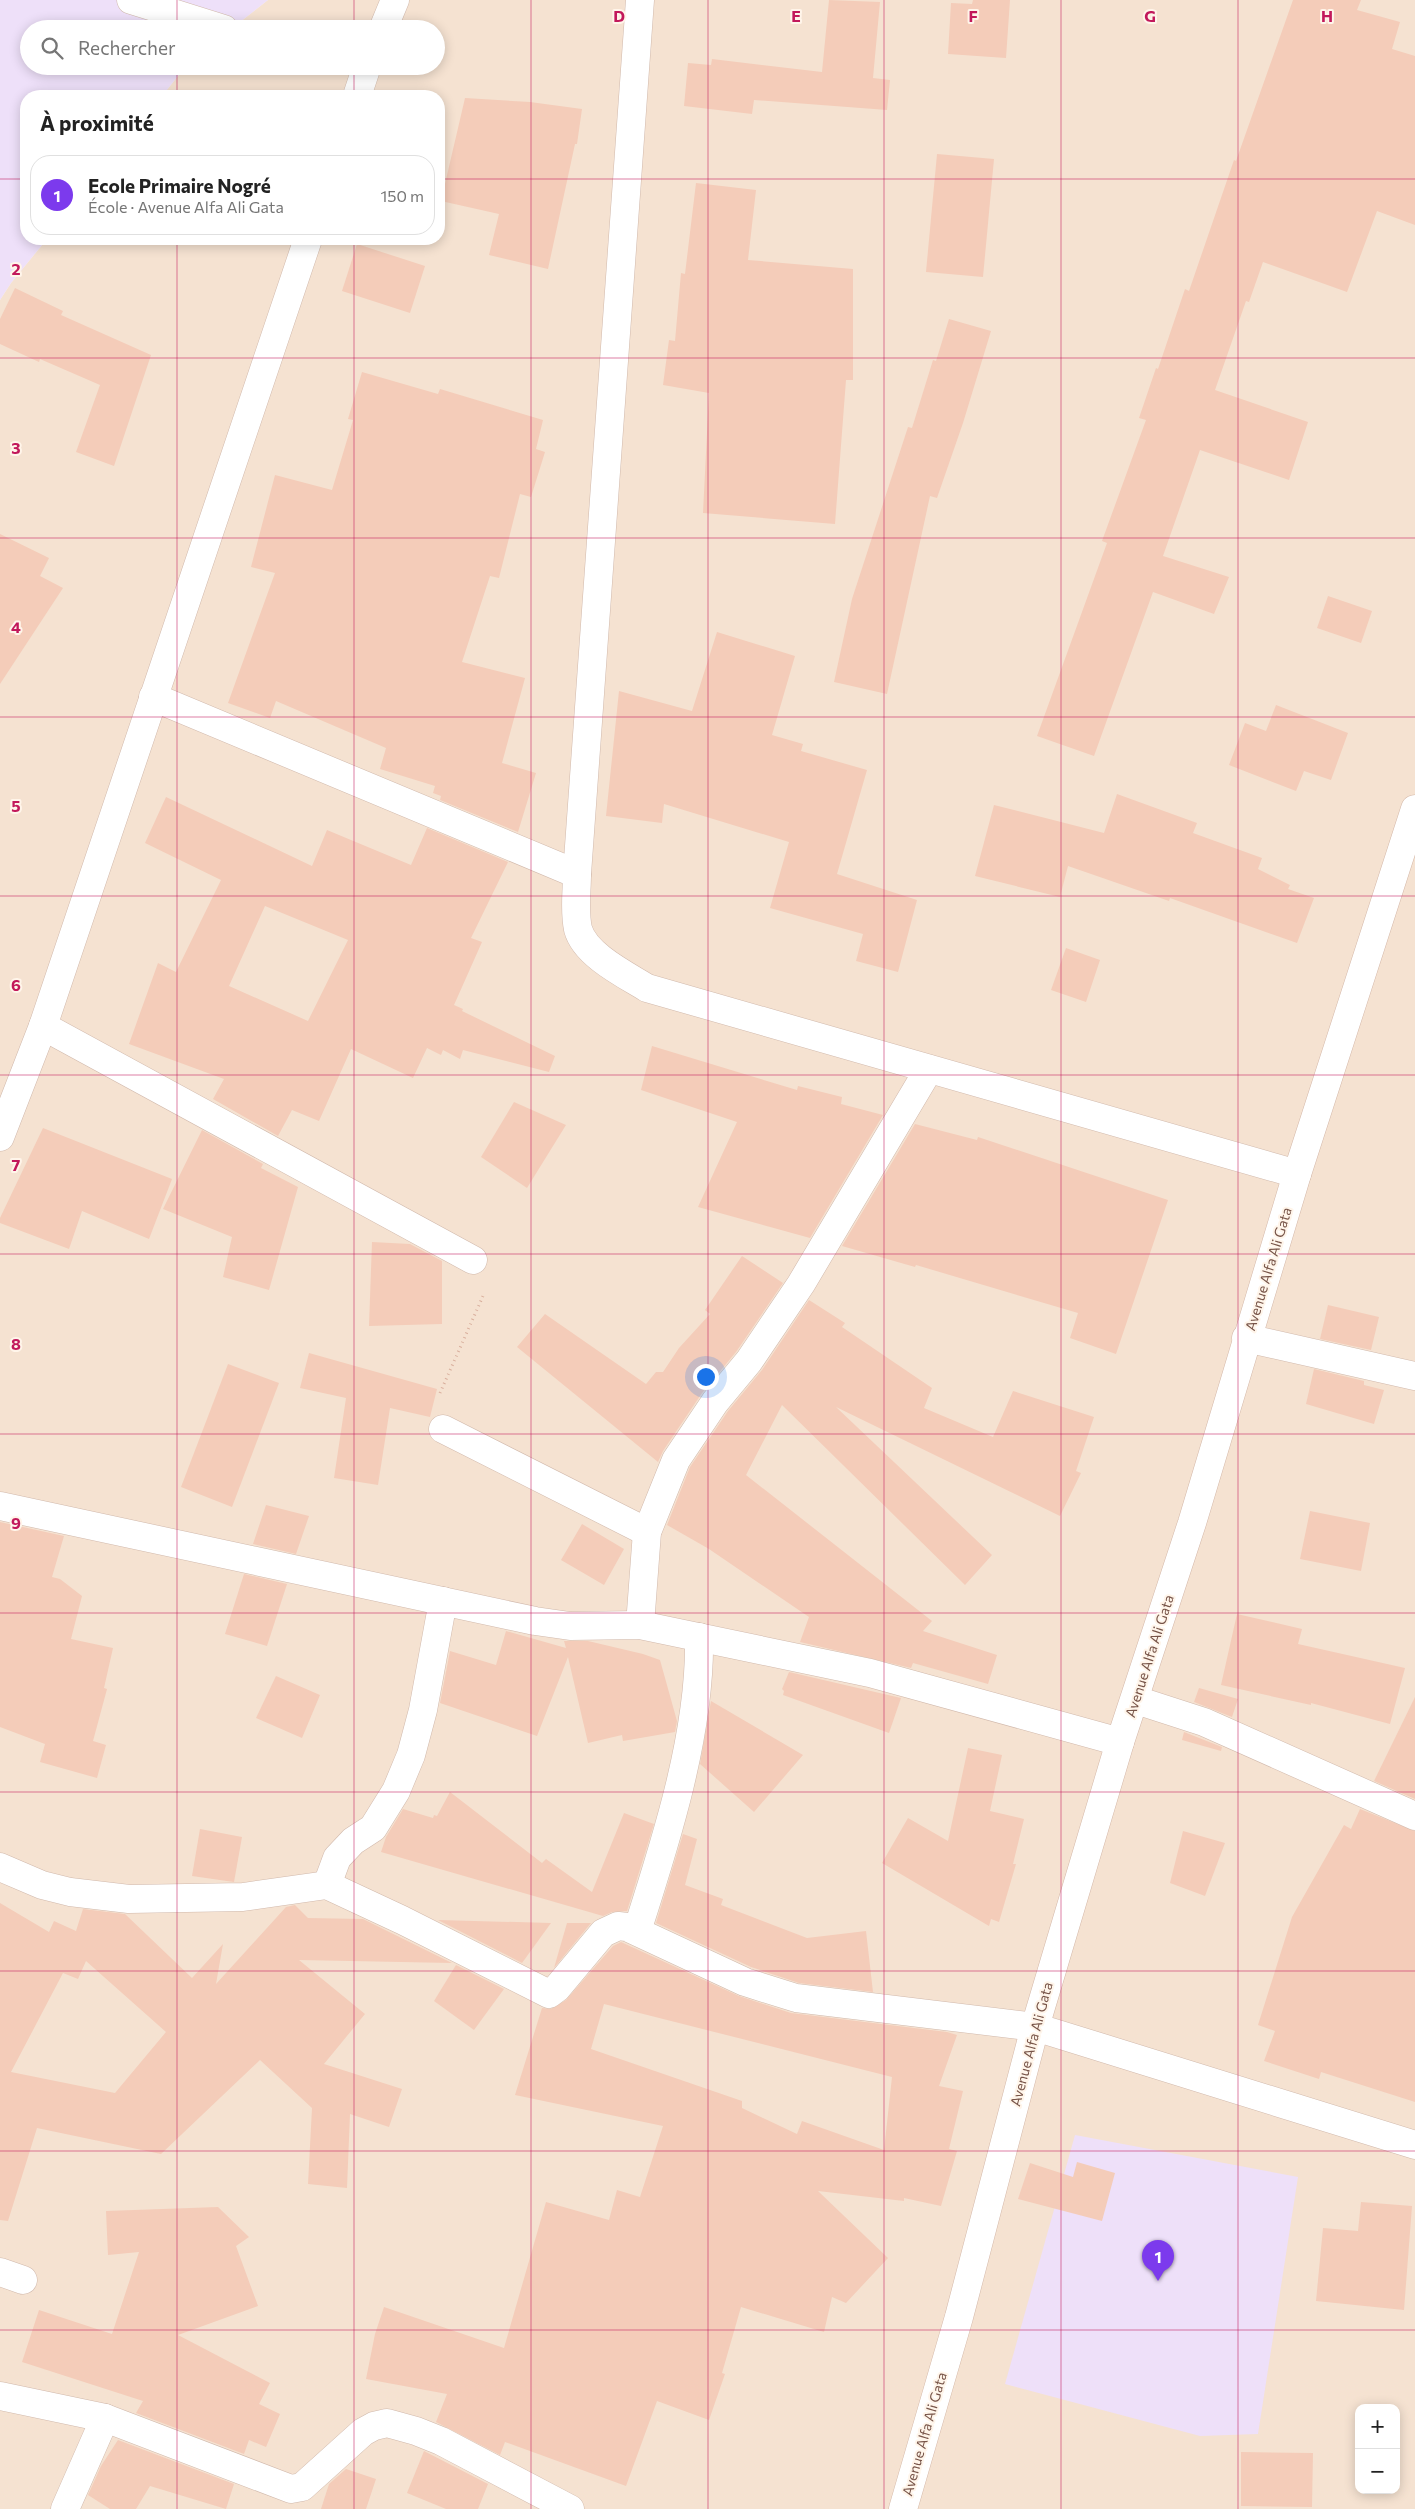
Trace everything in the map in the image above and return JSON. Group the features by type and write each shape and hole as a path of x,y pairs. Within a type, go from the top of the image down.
{"street":[{"path":"131,0 195,20"},
{"path":"387,20 395,0"},
{"path":"640,0 577,874 576,918 578,931 594,954 647,988 1297,1174"},
{"path":"0,1138 10,1080 43,1026 306,245"},
{"path":"153,696 577,874"},
{"name":"Avenue Alfa Ali Gata","path":"903,2509 959,2317 1035,2027 1120,1742 1136,1700 1192,1523 1246,1338 1297,1174 1415,810"},
{"path":"43,1026 473,1260"},
{"path":"640,1625 647,1532 676,1460 716,1402 749,1361 801,1284 929,1069"},
{"path":"1246,1338 1415,1376"},
{"path":"443,1429 647,1532"},
{"path":"0,1506 443,1601 570,1626 640,1625 870,1673 1120,1742"},
{"path":"327,1885 337,1858 353,1841 373,1828 396,1791 411,1755 422,1710 443,1601"},
{"path":"636,1931 673,1812 694,1712 700,1667 699,1637"},
{"path":"1136,1700 1213,1726 1415,1816"},
{"path":"0,1867 42,1885 70,1892 129,1899 243,1898 327,1885 402,1920 544,1993 553,1992 603,1933 618,1926 636,1931 745,1982 796,1998 1035,2027 1415,2145"},
{"path":"0,2396 105,2418 290,2489 302,2487 364,2432 374,2426 392,2423 440,2442 570,2509"},
{"path":"65,2509 105,2418"}],"path":[{"path":"443,1429 435,1421 434,1405 486,1288 486,1274 473,1260"}],"shaded area":[{"path":"0,0 268,0 242,20 20,20 20,75 179,75 167,90 20,90 20,245 42,245 11,283 0,300"},
{"path":"268,0 1415,0 1415,2509 0,2509 0,300 11,283 42,245 445,245 445,90 167,90 179,75 445,75 445,20 242,20"},
{"path":"1075,2135 1298,2177 1258,2434 1200,2436 1005,2384"}],"building":[{"path":"829,0 880,2 873,78 890,80 887,110 754,100 752,114 684,106 688,63 711,65 712,59 822,72"},
{"path":"973,0 1010,0 1006,58 948,54 951,3 972,4"},
{"path":"1293,0 1361,0 1357,10 1400,22 1392,49 1415,56 1415,225 1377,211 1347,292 1263,262 1249,302 1246,301 1215,390 1308,422 1289,480 1200,450 1163,556 1229,577 1214,614 1153,592 1094,756 1037,736 1107,543 1102,541 1146,420 1139,418 1156,368 1158,369 1185,289 1189,291 1234,160 1236,161"},
{"path":"465,98 530,102 582,109 577,144 575,144 548,269 489,255 499,214 445,202 445,184"},
{"path":"937,154 994,159 983,277 926,272"},
{"path":"696,183 756,190 748,260 853,269 853,380 846,380 835,524 703,513 709,393 663,385 669,340 675,341 681,273 685,274"},
{"path":"357,245 425,266 410,313 342,291"},
{"path":"15,288 63,311 61,315 151,355 114,466 76,452 100,385 40,359 39,362 0,344 0,319"},
{"path":"949,319 991,331 963,423 937,498 930,496 887,694 834,682 852,599 908,427 912,428 933,360 936,361"},
{"path":"362,372 438,394 440,389 543,420 536,449 545,452 531,497 520,494 499,578 490,576 462,662 525,678 502,763 536,773 518,832 440,800 441,796 433,793 435,786 380,769 386,748 276,701 270,718 228,703 275,573 251,567 275,475 332,490 353,420 348,419"},
{"path":"0,534 49,558 40,576 63,588 0,684"},
{"path":"1328,596 1372,611 1361,643 1317,628"},
{"path":"717,632 795,656 772,735 803,744 801,751 867,770 837,874 917,900 898,972 856,961 863,934 770,908 789,842 664,804 662,823 606,816 619,691 692,711"},
{"path":"1276,705 1348,733 1331,780 1304,771 1296,791 1229,765 1245,723 1266,731"},
{"path":"1117,794 1197,823 1193,833 1262,858 1258,869 1290,885 1288,889 1314,898 1297,943 1170,898 1169,901 1068,866 1060,897 975,876 994,805 1104,833"},
{"path":"166,797 312,866 327,830 411,865 427,828 508,862 471,938 482,942 454,1005 463,1009 462,1011 555,1056 549,1072 463,1050 460,1059 443,1050 441,1055 427,1048 413,1078 351,1049 319,1121 292,1110 278,1136 213,1099 224,1079 129,1044 158,963 176,972 221,880 145,843","holes":["265,906 348,940 308,1021 229,986"]},
{"path":"1066,948 1100,960 1086,1002 1051,990"},
{"path":"652,1046 797,1090 798,1086 842,1097 841,1104 883,1115 810,1238 698,1207 737,1122 641,1090"},
{"path":"514,1102 566,1125 527,1188 481,1157"},
{"path":"915,1124 977,1140 978,1137 1168,1200 1116,1354 1070,1338 1078,1313 916,1265 915,1267 842,1246"},
{"path":"43,1128 172,1179 149,1239 82,1211 69,1249 0,1223 0,1218"},
{"path":"202,1130 263,1164 261,1168 298,1187 269,1290 223,1277 232,1237 163,1209"},
{"path":"372,1242 410,1244 442,1261 442,1324 369,1326"},
{"path":"742,1256 783,1283 736,1352 702,1393 663,1451 658,1462 517,1347 545,1314 646,1384 656,1372 663,1372 679,1348 710,1314 705,1310"},
{"path":"809,1300 845,1323 842,1327 932,1388 924,1408 993,1437 1013,1391 1094,1417 1076,1471 1081,1473 1060,1516 836,1407 992,1555 965,1585 782,1405 746,1475 932,1621 923,1631 997,1655 988,1684 913,1663 911,1668 800,1642 809,1617 709,1549 667,1525 690,1467 728,1411 762,1370"},
{"path":"1328,1305 1379,1317 1371,1350 1320,1339"},
{"path":"309,1353 437,1389 430,1417 390,1408 378,1485 334,1478 346,1398 300,1388"},
{"path":"228,1364 279,1383 232,1507 181,1487"},
{"path":"1314,1369 1364,1381 1364,1385 1384,1390 1374,1424 1306,1404"},
{"path":"266,1505 309,1516 296,1554 253,1544"},
{"path":"1310,1511 1370,1523 1361,1571 1300,1559"},
{"path":"0,1522 64,1536 52,1577 60,1579 82,1596 71,1639 113,1648 104,1688 107,1689 93,1741 106,1745 97,1778 40,1762 45,1744 0,1727"},
{"path":"582,1524 624,1549 604,1585 561,1560"},
{"path":"244,1574 287,1584 267,1646 225,1634"},
{"path":"1237,1614 1302,1629 1298,1644 1405,1668 1390,1724 1311,1703 1311,1705 1221,1685"},
{"path":"506,1631 566,1648 564,1641 588,1641 660,1660 677,1721 675,1732 623,1741 622,1735 588,1743 568,1657 537,1736 440,1703 450,1651 496,1665"},
{"path":"789,1672 901,1698 889,1733 783,1695 784,1691 782,1689"},
{"path":"276,1676 320,1695 302,1738 256,1718"},
{"path":"1199,1688 1238,1699 1232,1717 1194,1702"},
{"path":"1415,1697 1415,1799 1374,1781"},
{"path":"711,1701 803,1755 754,1812 700,1764"},
{"path":"1184,1732 1222,1747 1221,1751 1182,1740"},
{"path":"968,1748 1002,1755 990,1811 1024,1819 1013,1864 1016,1864 999,1922 991,1919 989,1926 882,1863 908,1818 948,1841"},
{"path":"450,1792 542,1863 546,1859 592,1892 624,1813 654,1824 627,1911 612,1912 603,1916 381,1852 386,1837 403,1809 433,1818 434,1815 437,1816"},
{"path":"1360,1809 1415,1831 1415,2102 1321,2072 1319,2079 1264,2061 1275,2031 1258,2025 1292,1917 1344,1825 1351,1829"},
{"path":"200,1829 242,1837 234,1882 192,1876"},
{"path":"1183,1831 1225,1843 1205,1896 1170,1883"},
{"path":"683,1834 697,1839 685,1885 723,1899 721,1905 807,1938 866,1931 873,1992 799,1983 751,1967 656,1923"},
{"path":"0,1903 49,1932 54,1921 76,1931 83,1909 125,1914 192,1978 223,1944 216,1984 286,1907 295,1905 308,1918 363,1919 452,1963 299,1960 365,2014 324,2064 402,2089 389,2127 350,2114 347,2188 308,2184 312,2108 260,2060 161,2154 37,2128 8,2221 0,2220","holes":["86,1961 166,2032 115,2093 11,2072 63,1973 78,1979"]},
{"path":"438,1920 551,1923 522,1963"},
{"path":"567,1923 591,1923 554,1968"},
{"path":"621,1942 739,1996 791,2013 947,2032 957,2035 939,2086 963,2091 949,2149 957,2151 941,2206 904,2198 904,2201 818,2191 888,2258 846,2303 832,2297 824,2332 741,2307 722,2373 725,2374 709,2420 657,2401 626,2486 505,2442 500,2455 436,2422 447,2394 366,2379 375,2334 384,2307 504,2348 546,2202 609,2220 617,2190 640,2197 663,2126 515,2095 542,2008 551,2009 566,2000 613,1946","holes":["604,2004 892,2077 884,2150 802,2121 797,2134 742,2108 742,2101 591,2049"]},
{"path":"456,1965 504,1989 474,2030 434,2001"},
{"path":"1077,2162 1115,2173 1102,2221 1018,2199 1030,2163 1073,2177"},
{"path":"1361,2202 1412,2206 1404,2310 1316,2301 1323,2228 1358,2231"},
{"path":"218,2207 249,2237 236,2246 258,2306 178,2335 270,2383 259,2404 280,2414 266,2447 249,2440 244,2454 136,2413 143,2401 22,2362 39,2310 112,2334 139,2252 108,2255 106,2211"},
{"path":"118,2440 234,2484 226,2509 150,2486 136,2509 110,2509 88,2495 101,2466"},
{"path":"424,2451 488,2484 478,2509 446,2509 407,2493"},
{"path":"1241,2452 1313,2453 1312,2507 1241,2506"},
{"path":"346,2469 376,2479 366,2509 321,2509 329,2484"}],"place":[{"name":"Ecole Primaire Nogré","path":"1158,2281"}]}
